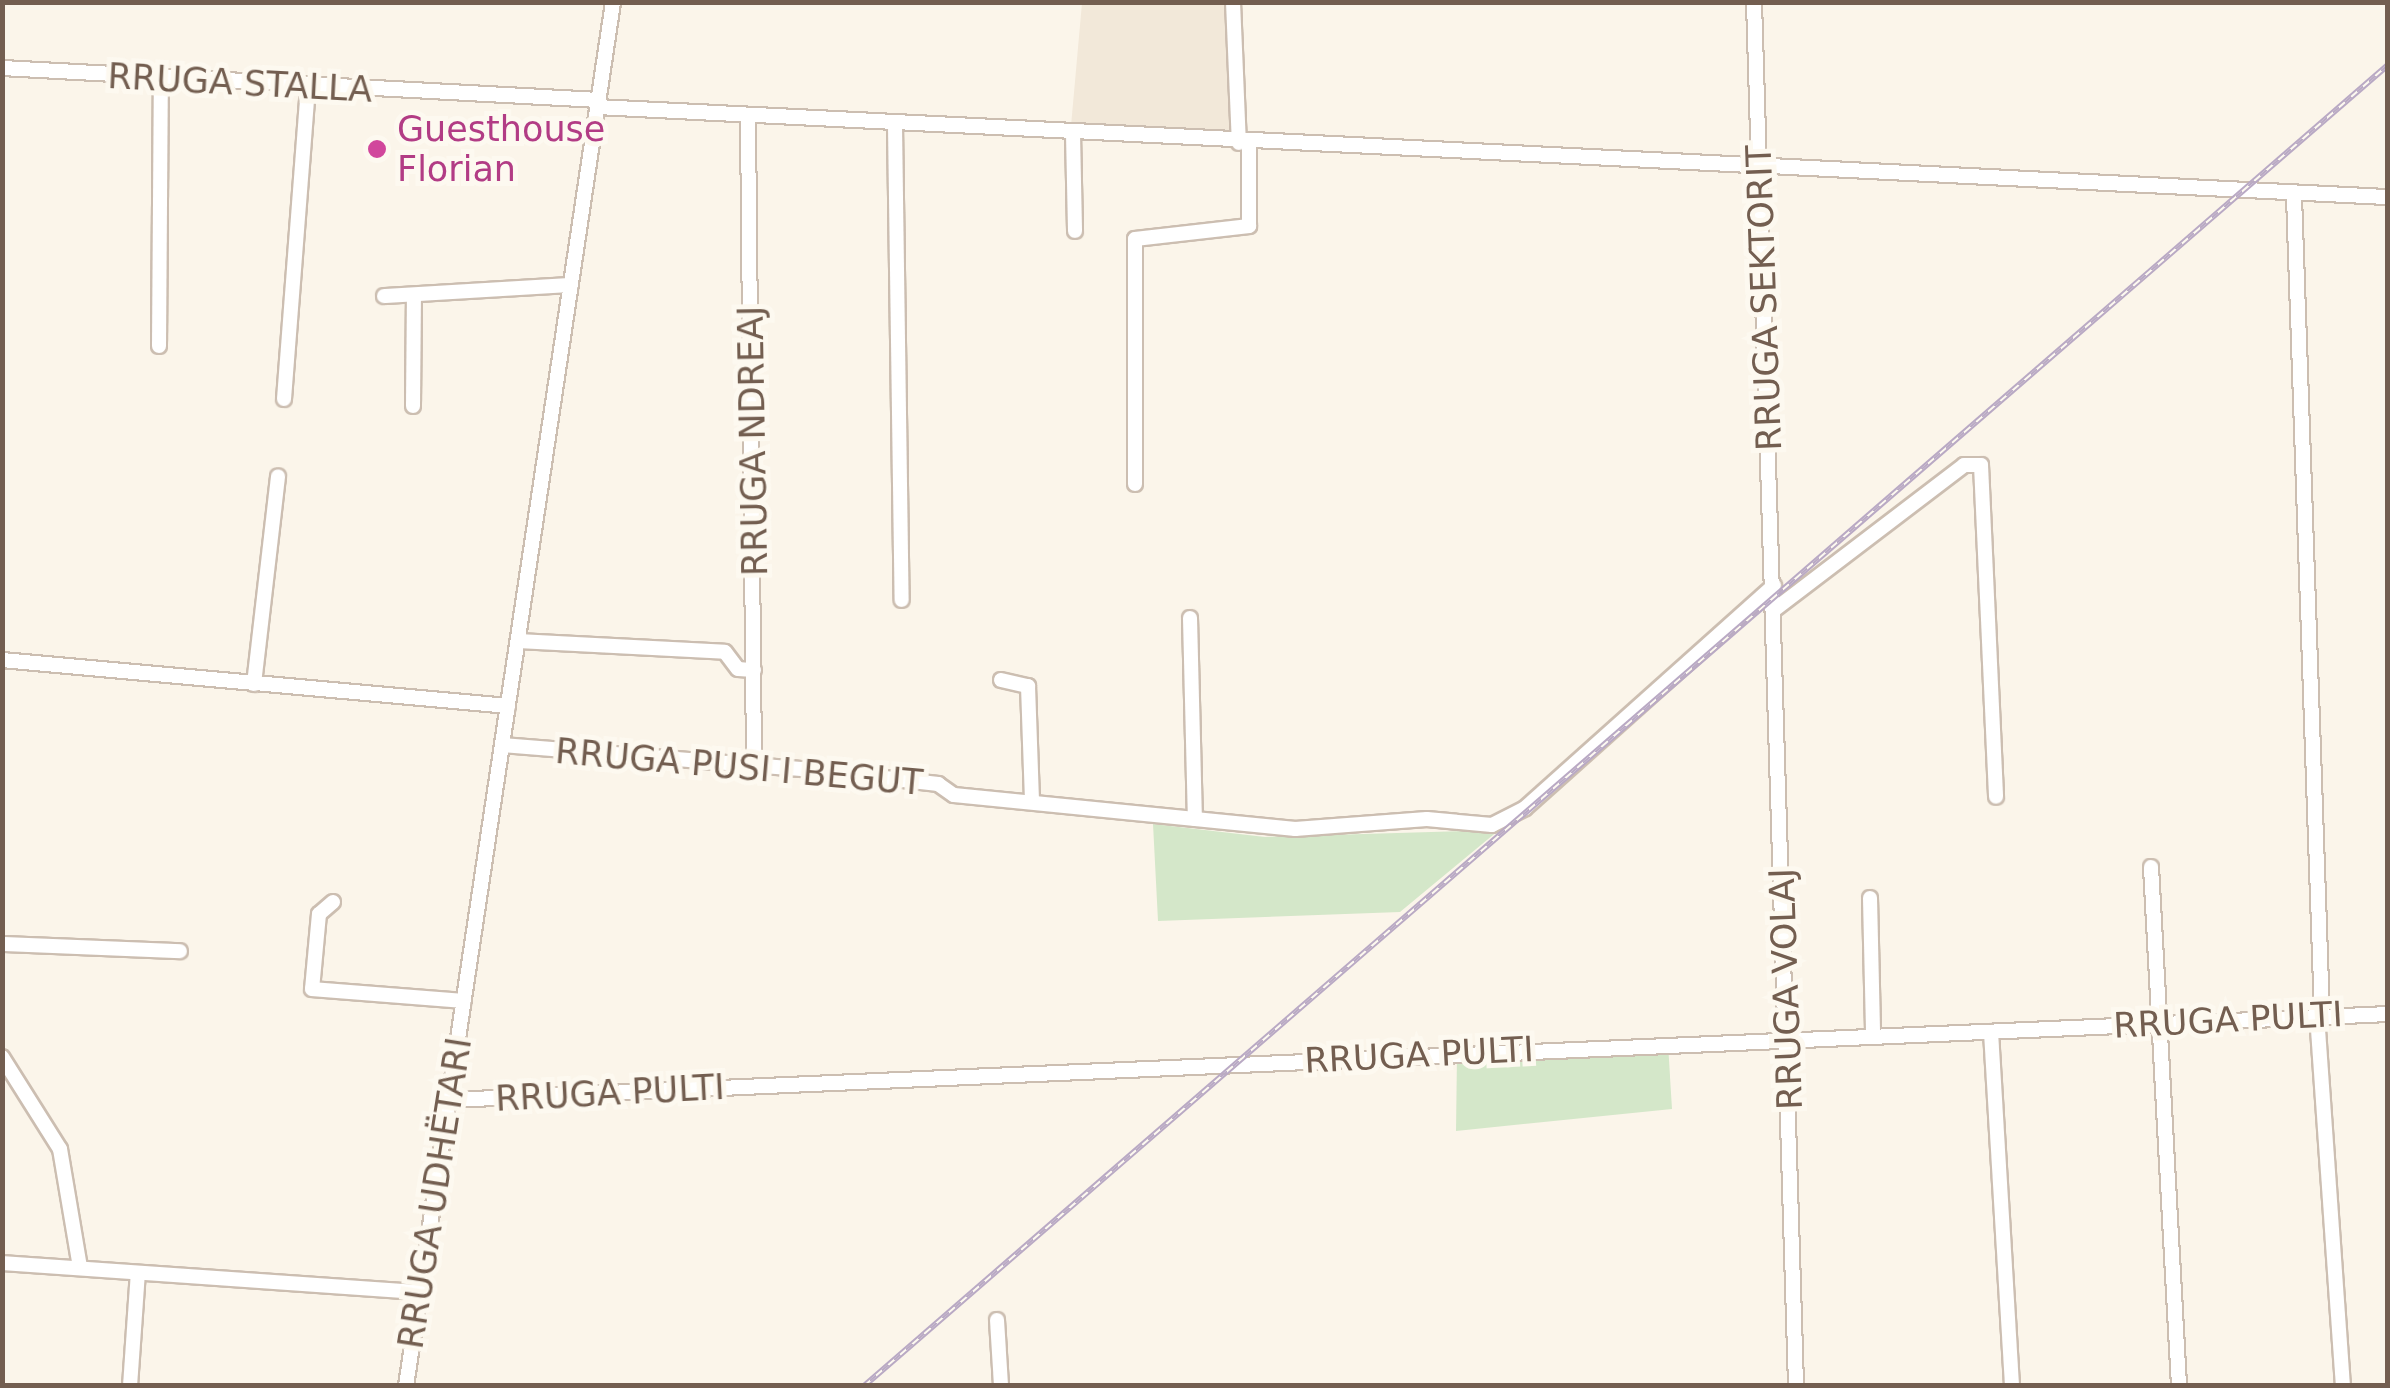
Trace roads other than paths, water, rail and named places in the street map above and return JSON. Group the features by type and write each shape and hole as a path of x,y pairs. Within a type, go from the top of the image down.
{"street":[{"name":"RRUGA UDHËTARI","path":"406,1386 612,2"},
{"path":"1135,484 1135,239 1249,226 1233,2"},
{"name":"RRUGA SEKTORIT","path":"1754,2 1774,596"},
{"name":"RRUGA STALLA","path":"2,68 895,126 2294,196 2388,197"},
{"path":"158,346 161,80"},
{"path":"284,399 308,88"},
{"name":"RRUGA NDREAJ","path":"748,117 754,764"},
{"path":"895,126 902,600"},
{"path":"1072,134 1075,230"},
{"path":"2294,196 2320,1015 2343,1386"},
{"path":"384,296 571,285"},
{"path":"413,406 414,296"},
{"name":"RRUGA PUSI I BEGUT","path":"502,745 754,764 1032,802 1294,829 1427,819 1492,825 1526,808 1774,596 1964,465 1981,465 1996,797"},
{"path":"254,684 278,476"},
{"name":"RRUGA VOLAJ","path":"1774,596 1796,1386"},
{"path":"1190,618 1196,819"},
{"path":"518,640 725,652 738,669 754,670"},
{"path":"2,660 508,706"},
{"path":"1001,680 1028,686 1032,802"},
{"path":"2151,867 2156,1024 2180,1386"},
{"path":"1870,898 1873,1036"},
{"name":"RRUGA UDHËTARI","path":"333,902 319,914 312,989 464,1000"},
{"path":"2,944 180,952"},
{"name":"RRUGA PULTI","path":"450,1100 1788,1035 1990,1032 2388,1014"},
{"path":"1990,1032 2012,1386"},
{"path":"2,1057 60,1150 80,1267"},
{"path":"2,1262 421,1292"},
{"path":"130,1386 138,1274"},
{"path":"997,1320 1000,1386"}],"railway":[{"path":"864,1386 2388,65"}],"place":[{"name":"Guesthouse Florian","path":"377,149"}]}
